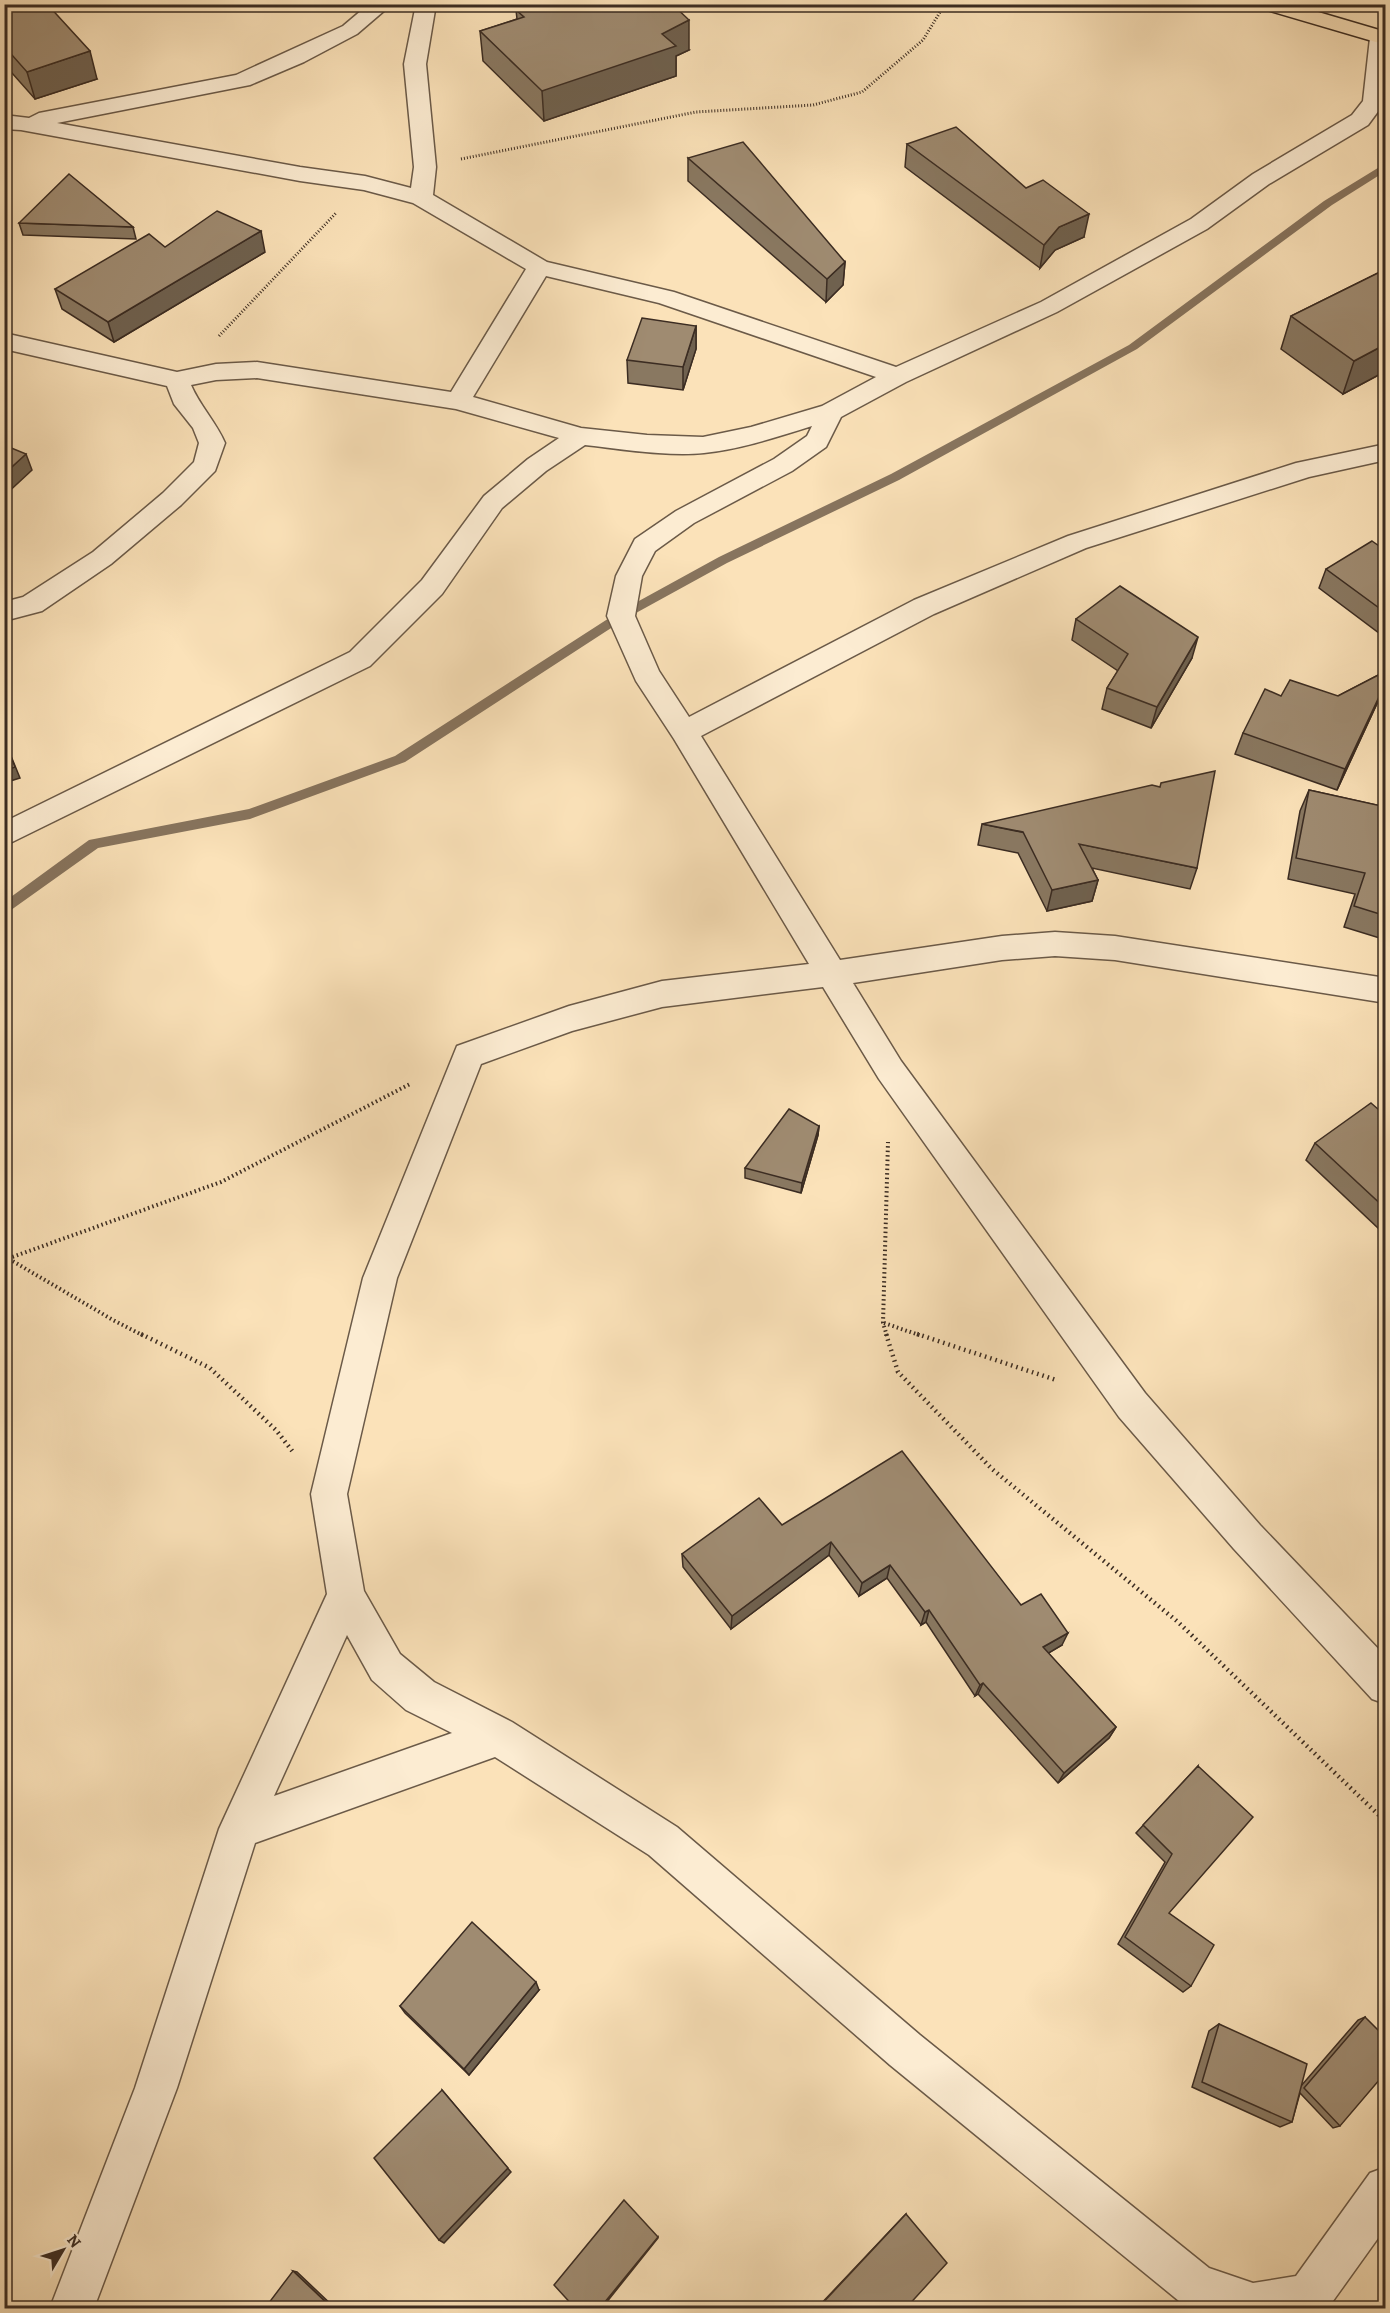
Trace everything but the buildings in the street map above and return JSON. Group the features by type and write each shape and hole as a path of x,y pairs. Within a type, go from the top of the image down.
{"main road":[{"path":"1267,4 1304,7 1383,39"}],"street":[{"path":"10,127 242,80 296,57 350,30 382,4"},
{"path":"421,198 425,167 415,64 426,4"},
{"path":"4,341 177,380 216,372 257,370 458,401 580,436 703,445 753,435 831,412 897,376 1049,307 1199,224 1261,179 1360,120 1374,102 1383,39"},
{"path":"10,127 365,183 421,198 539,267 666,297 897,376"},
{"path":"458,401 539,267"},
{"path":"4,612 32,604 102,558 172,500 206,465 212,442 205,426 187,404 177,380"},
{"path":"831,412 817,441 783,465 685,517 644,545 629,576 621,615 646,674 684,732 890,1070 1016,1247 1132,1405 1247,1536 1386,1685"},
{"path":"4,836 360,659 432,586 493,502 537,465 580,436"},
{"path":"684,732 924,607 1077,542 1305,469 1386,452"},
{"path":"1386,991 1115,948 1055,944 1002,948 832,974 662,994 569,1019 468,1054 380,1278 329,1494 346,1595 386,1667 420,1696 498,1736 663,1841 905,2050 1195,2284 1253,2306 1309,2297 1386,2188"},
{"path":"72,2308 156,2088 239,1829 346,1595"},
{"path":"239,1829 498,1736"}],"path":[{"path":"425,167 696,112 813,105 862,92 923,40 945,4"},
{"path":"177,380 365,183"},
{"path":"7,1260 221,1182 468,1054"},
{"path":"890,1070 883,1323 898,1372 992,1469 1178,1622 1386,1822"},
{"path":"7,1260 113,1320 210,1368 276,1430 329,1494"},
{"path":"883,1323 1064,1382"}],"waterway":[{"path":"4,910 94,844 250,814 400,759 621,616 723,560 895,477 1133,347 1328,203 1386,166"}]}
